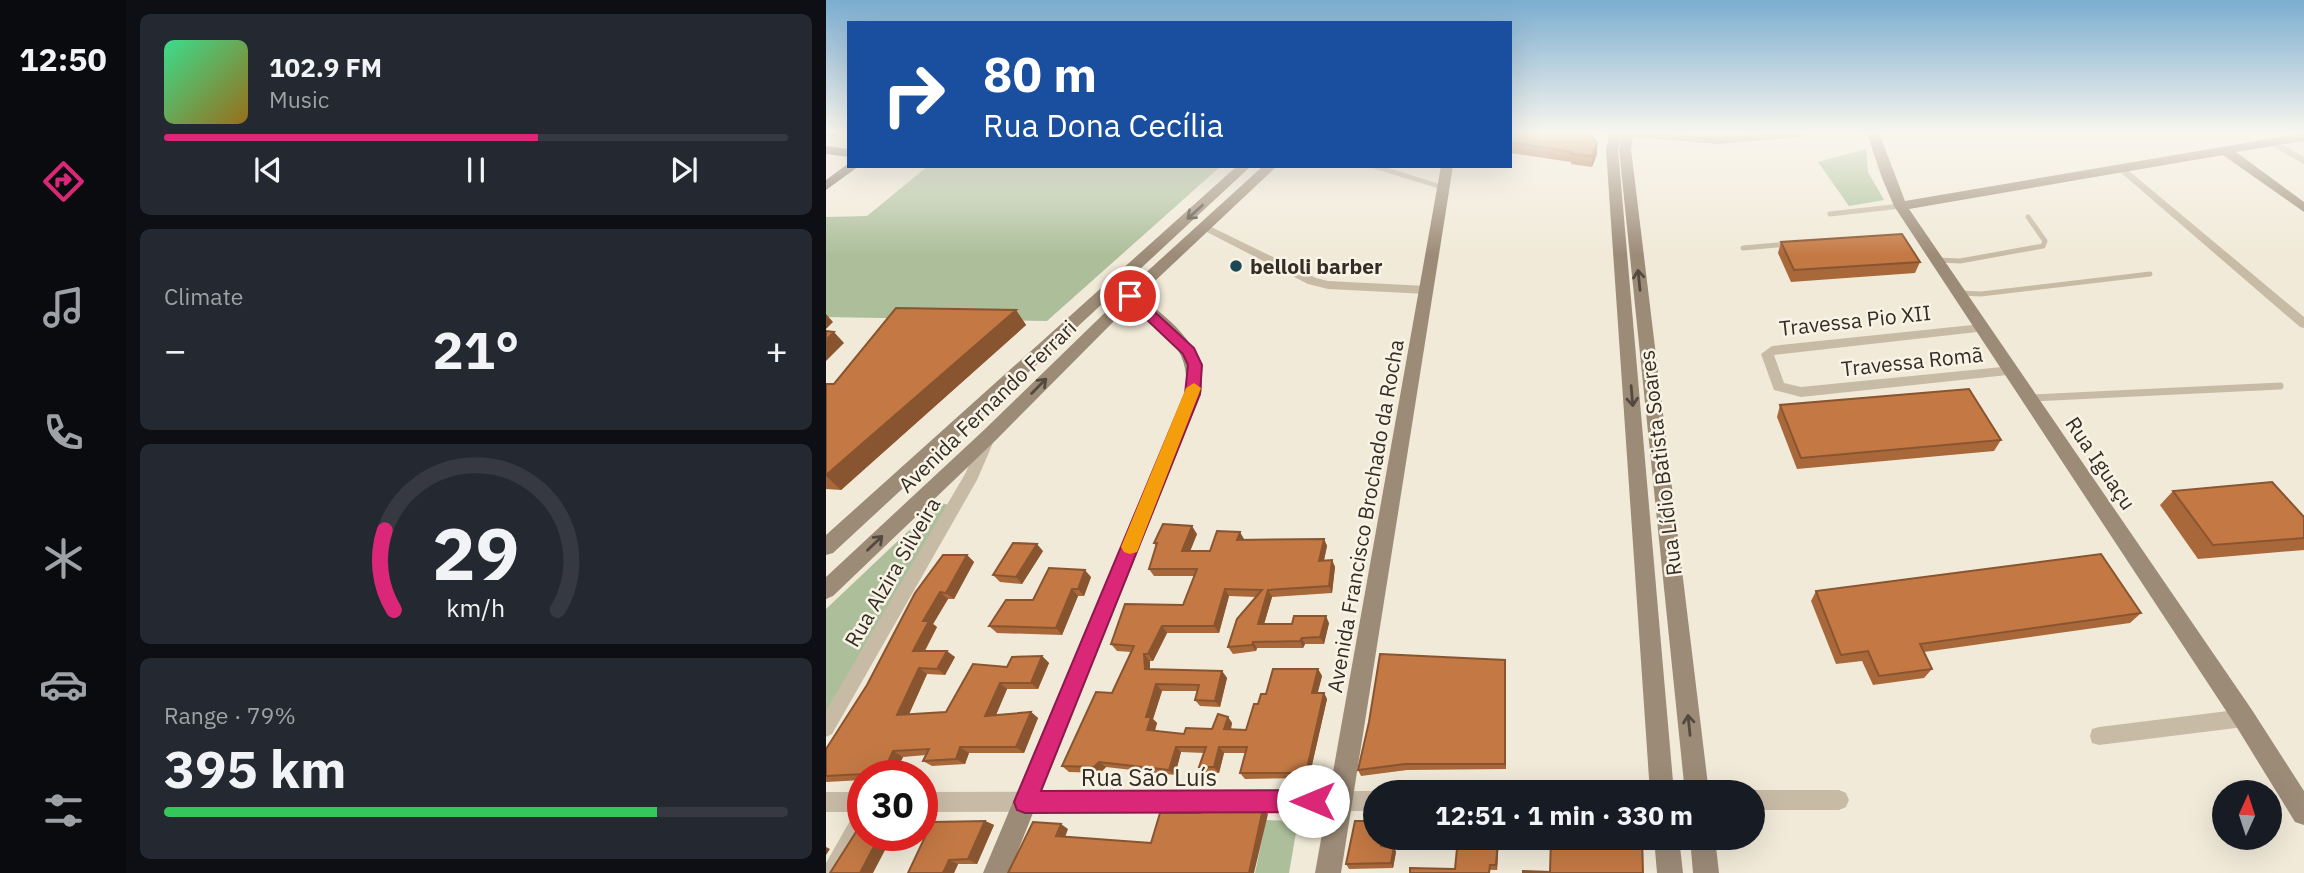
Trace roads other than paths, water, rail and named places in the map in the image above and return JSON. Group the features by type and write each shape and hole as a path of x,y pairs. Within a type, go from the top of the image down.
{"main road":[{"path":"826,186 843,174"},
{"name":"Avenida Fernando Ferrari","path":"826,590 990,435 1122,291 1237,174"},
{"name":"Avenida Fernando Ferrari","path":"826,547 1122,291 1205,227 1263,174"},
{"name":"Avenida Francisco Brochado da Rocha","path":"1328,873 1446,174"},
{"name":"Rua Lídio Batista Soares","path":"1619,174 1633,310 1637,463 1661,780"},
{"name":"Rua Lídio Batista Soares","path":"1621,179 1622,174"},
{"name":"Rua Iguaçu","path":"1887,174 1914,233 1937,260 2030,398 2244,718 2304,813"},
{"path":"1901,206 2095,174"},
{"path":"2257,174 2304,208"},
{"path":"996,873 1193,394 1195,365 1189,352 1122,291"},
{"name":"Rua Lídio Batista Soares","path":"1633,310 1660,462 1696,780"},
{"path":"1637,463 1660,462"},
{"path":"1646,564 1672,565"},
{"path":"1650,632 1679,632"},
{"path":"1667,850 1670,873"},
{"path":"1703,850 1706,873"}],"street":[{"path":"1397,174 1444,187"},
{"path":"2129,174 2304,324"},
{"path":"1205,227 1312,281 1328,285 1427,290"},
{"name":"Travessa Pio XII","path":"1817,392 1779,387 1768,351 1982,328"},
{"name":"Travessa Romã","path":"1817,392 2012,372"},
{"name":"Rua Alzira Silveira","path":"826,728 972,476 990,435"},
{"path":"2099,736 2244,718"},
{"path":"1765,800 1839,800"},
{"name":"Rua São Luís","path":"938,802 1363,801"},
{"path":"826,802 847,802"},
{"path":"832,873 847,845"}],"lane":[{"path":"1830,214 1901,206"},
{"path":"1937,260 1960,261 2043,246 2045,241 2028,218"},
{"path":"1743,248 1798,243"},
{"path":"1959,293 1981,294 2150,274"},
{"path":"2030,398 2280,386"}],"place":[{"name":"belloli barber","path":"1236,266"}]}
